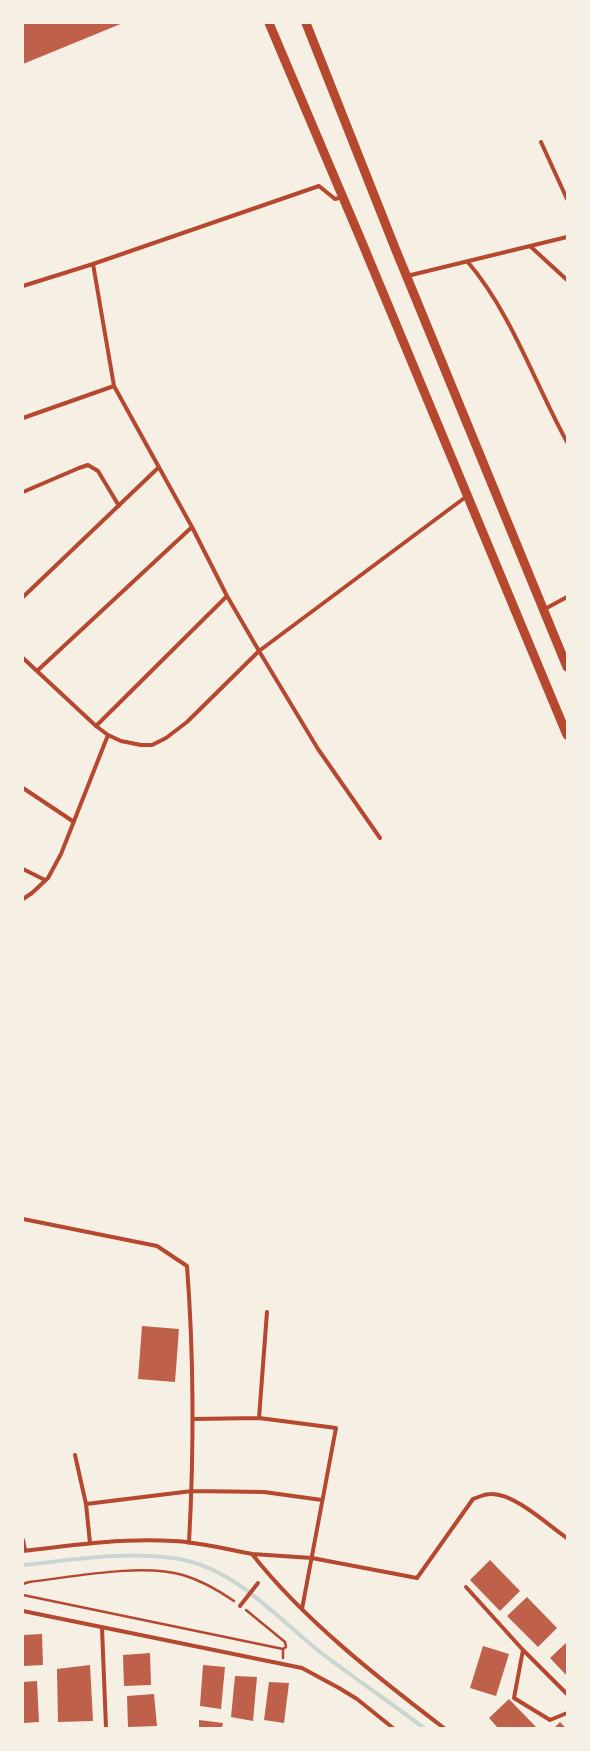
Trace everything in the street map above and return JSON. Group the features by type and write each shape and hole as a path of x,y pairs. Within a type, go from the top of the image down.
{"main road":[{"path":"269,23 567,735"},
{"path":"306,23 407,276 567,668"}],"street":[{"path":"541,142 567,199"},
{"path":"23,286 92,264 319,186 335,199 343,197"},
{"path":"407,276 567,237"},
{"path":"530,246 567,280"},
{"path":"467,261 484,281 498,304 567,442"},
{"path":"92,264 114,386 192,527 227,596 259,651 318,749 380,838"},
{"path":"23,418 114,386"},
{"path":"561,431 567,428"},
{"path":"23,492 88,465 98,471 119,506"},
{"path":"23,597 159,467"},
{"path":"23,658 96,726 108,735 121,741 141,746 152,745 166,738 186,722 259,651 467,496"},
{"path":"37,671 192,527"},
{"path":"96,726 227,596"},
{"path":"543,610 567,597"},
{"path":"23,899 32,894 45,880 61,854 108,735"},
{"path":"23,788 74,822"},
{"path":"23,869 45,880"},
{"path":"23,1219 156,1246 187,1266 193,1419 192,1491 189,1543"},
{"path":"259,1418 267,1312"},
{"path":"193,1419 259,1418 336,1428 302,1610"},
{"path":"75,1455 86,1504 90,1543"},
{"path":"86,1504 192,1491 264,1492 322,1500"},
{"path":"23,1540 24,1551 90,1543 155,1541 189,1543 252,1554 312,1558 418,1578 473,1499 492,1494 505,1496 519,1504 567,1538"},
{"path":"252,1554 267,1573 302,1610 385,1683 444,1728"},
{"path":"240,1606 258,1583"},
{"path":"466,1587 523,1650 567,1694"},
{"path":"23,1611 102,1628 144,1634 302,1668 357,1699 393,1728"},
{"path":"102,1628 106,1728"},
{"path":"523,1650 514,1698 550,1720 567,1713"}],"path":[{"path":"23,1584 110,1572 147,1570 182,1575 212,1586 285,1642 286,1647 283,1649 271,1647 23,1595"}],"building":[{"path":"23,23 123,23 23,64"},
{"path":"142,1326 179,1329 175,1382 138,1379"},
{"path":"490,1560 520,1591 500,1611 470,1580"},
{"path":"527,1597 557,1628 538,1647 507,1616"},
{"path":"42,1634 43,1665 23,1666 23,1635"},
{"path":"567,1642 567,1676 550,1658"},
{"path":"483,1646 509,1654 496,1696 470,1688"},
{"path":"150,1653 151,1685 124,1686 123,1655"},
{"path":"90,1665 93,1721 58,1722 57,1669"},
{"path":"203,1665 225,1667 221,1709 200,1706"},
{"path":"235,1676 257,1677 253,1721 231,1717"},
{"path":"37,1681 39,1722 23,1723 23,1682"},
{"path":"269,1682 289,1683 284,1723 264,1720"},
{"path":"154,1694 157,1726 128,1727 127,1696"},
{"path":"509,1699 537,1728 498,1728 489,1718"},
{"path":"199,1720 223,1723 222,1728 199,1728"},
{"path":"560,1722 566,1728 554,1728"}],"waterway":[{"path":"23,1565 98,1557 136,1555 173,1558 195,1563 216,1571 254,1596 324,1655 424,1728"}]}
